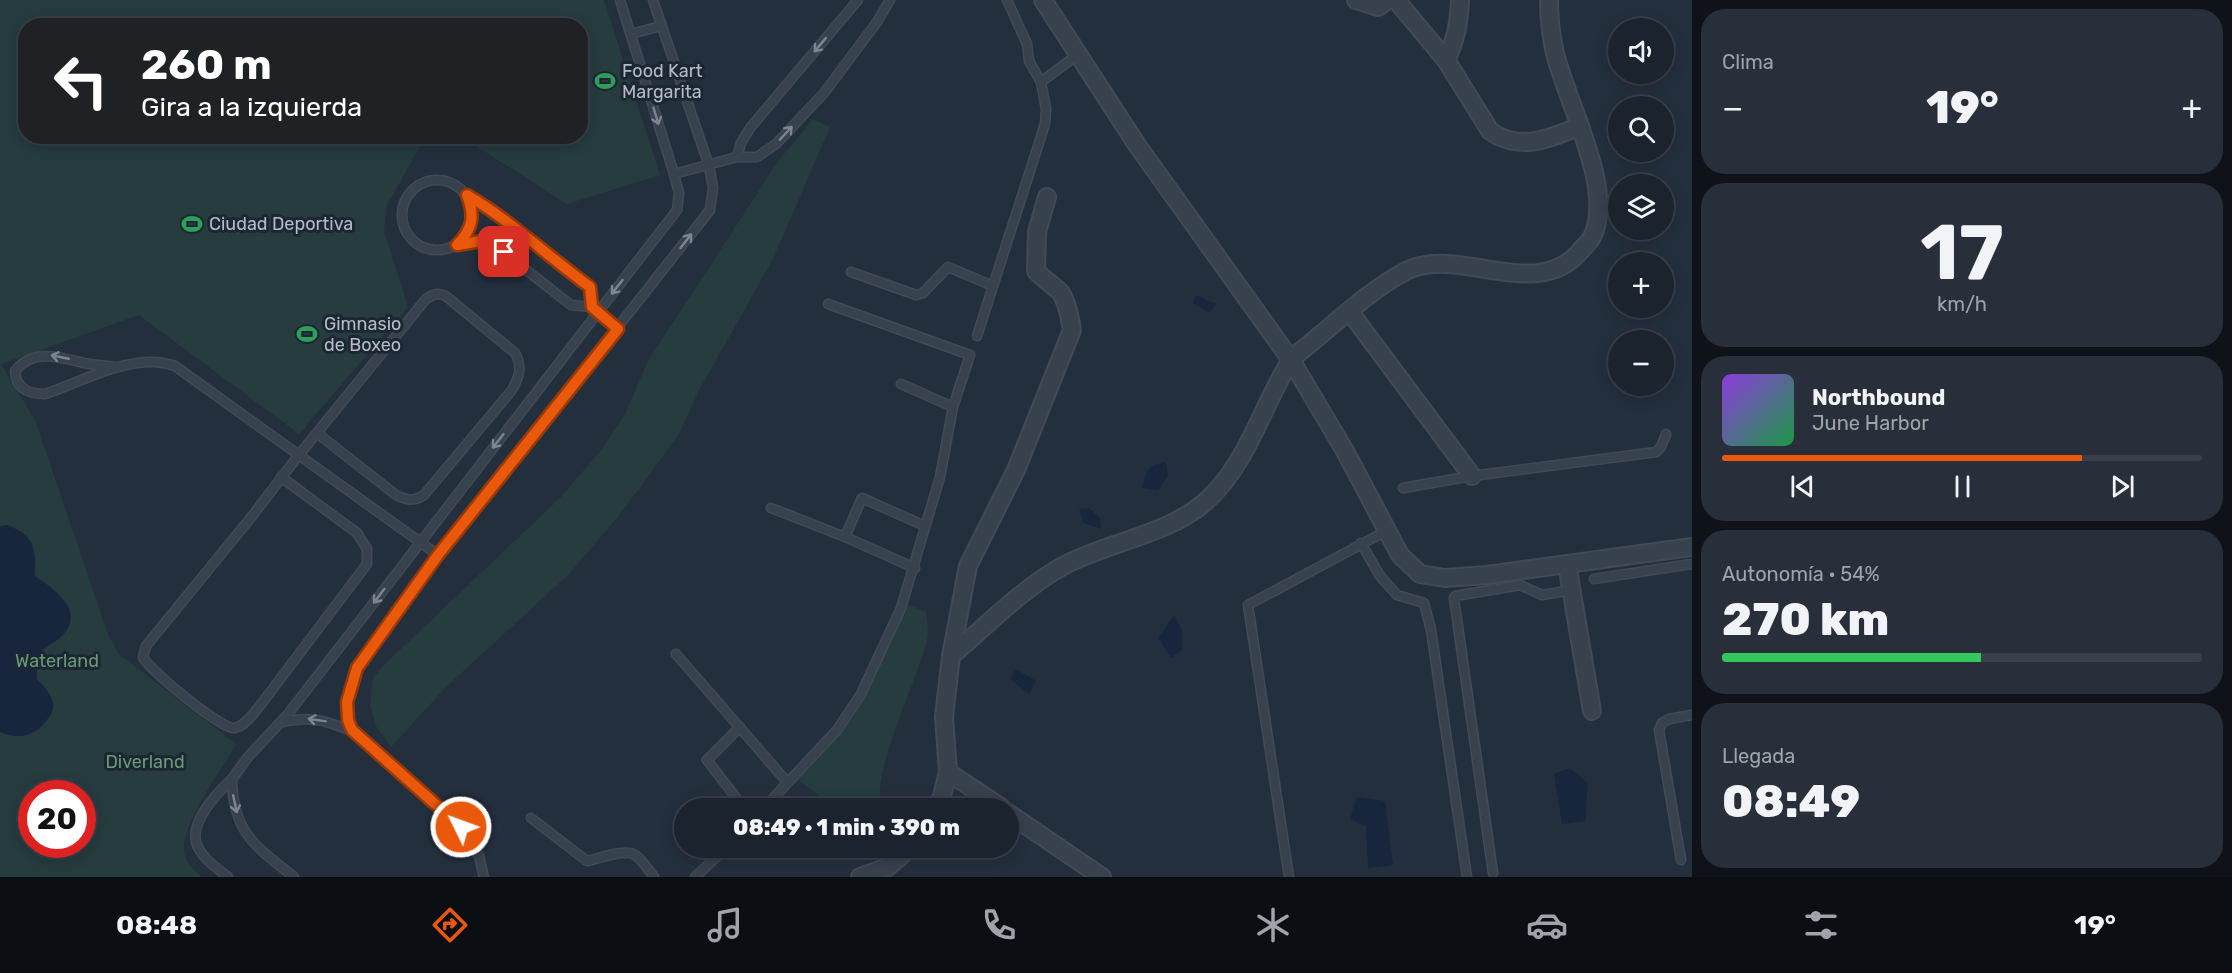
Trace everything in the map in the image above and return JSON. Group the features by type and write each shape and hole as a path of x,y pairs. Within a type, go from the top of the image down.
{"street":[{"path":"1043,0 1137,144 1291,360 1345,451 1400,555 1420,574 1445,578 1692,547"},
{"path":"1356,0 1378,7 1387,0"},
{"path":"1396,0 1446,60 1490,131 1513,142 1528,143 1562,134 1580,126"},
{"path":"1446,60 1455,40 1459,23 1460,0"},
{"path":"951,656 1028,591 1063,566 1172,523 1203,503 1232,471 1291,360 1389,280 1412,268 1431,264 1537,273 1560,268 1577,256 1592,237 1598,216 1596,179 1555,54 1549,0"},
{"path":"942,798 948,772 944,717 951,656 968,566 1016,470 1072,330 1069,314 1060,292 1046,283 1036,271 1037,232 1047,197"},
{"path":"1350,312 1472,476"},
{"path":"1567,564 1592,711"},
{"path":"948,772 987,798"},
{"path":"1019,820 1102,877"},
{"path":"860,877 888,867 898,858"}],"lane":[{"path":"228,877 200,851 196,843 197,825 210,803 281,722 595,309 677,210 679,193 674,174 620,0"},
{"path":"352,730 348,720 347,702 357,668 438,555 710,210 713,188 710,166 652,0"},
{"path":"737,157 741,143 750,128 858,0"},
{"path":"674,174 737,157 757,158 776,144 824,93 877,22 890,0"},
{"path":"977,336 1045,124 1046,109 1041,82 1029,61 1027,44 1007,0"},
{"path":"631,34 661,26"},
{"path":"1041,82 1077,55"},
{"path":"595,309 590,287 487,207 467,195 457,185 444,180 430,180 417,185 407,195 401,208 402,222 407,235 417,245 430,250 444,250 457,245 488,240 571,305 595,309 618,329"},
{"path":"457,245 467,235 472,222 472,208 467,195"},
{"path":"850,272 916,295 923,293 948,267 993,286"},
{"path":"282,477 357,533 367,549 367,564 259,707 239,727 230,728 215,721 151,669 143,653 146,646 298,456 426,300 435,294 447,297 515,353 518,358 519,377 512,390 420,498 410,500 396,495 317,433"},
{"path":"773,798 837,730 861,694 901,608 915,568 940,477 953,407 970,356 828,304"},
{"path":"117,367 44,356 31,358 19,366 15,371 15,380 31,393 45,394 133,362 175,366 438,555"},
{"path":"901,384 953,407"},
{"path":"1403,488 1472,476 1656,452 1661,447 1666,434"},
{"path":"845,537 862,498 925,526"},
{"path":"771,508 915,568"},
{"path":"1289,877 1248,605 1386,531"},
{"path":"1361,543 1380,576 1396,594 1424,603 1431,630 1467,877"},
{"path":"1656,552 1659,569"},
{"path":"1594,579 1692,564"},
{"path":"1493,873 1454,598 1520,585 1542,595 1572,590"},
{"path":"676,654 787,782"},
{"path":"1681,860 1659,730 1662,723 1669,719 1692,715"},
{"path":"281,722 310,718 352,730 461,827 475,849 484,877"},
{"path":"736,798 707,760 740,727"},
{"path":"232,779 235,811 244,832 255,846 294,877"},
{"path":"531,818 587,861 628,852 635,855 654,877"},
{"path":"695,877 715,858"}],"green space":[{"path":"0,0 604,0 660,175 567,204 473,144 588,144 588,18 18,18 18,144 421,144 386,207 384,231 408,307 299,434 139,315 1,364 35,420 109,637 119,654 236,744 204,796 189,826 184,850 193,868 202,877 0,877"},
{"path":"813,119 830,127 773,259 698,392 680,432 616,519 569,574 446,687 391,747 376,726 370,706 373,678 560,498 602,449 626,412 648,361 779,160"},
{"path":"904,603 926,612 928,637 888,753 882,776 881,798 822,798 794,776 842,718 868,676"}],"water":[{"path":"1196,295 1216,304 1209,313 1193,303"},
{"path":"1166,462 1168,476 1158,490 1142,488 1149,469"},
{"path":"1089,508 1100,518 1101,529 1084,523 1079,509"},
{"path":"7,525 28,538 34,551 35,576 58,593 69,608 71,616 70,625 64,634 44,650 38,662 37,679 51,696 52,712 40,728 21,736 0,732 0,526"},
{"path":"1174,615 1182,630 1182,650 1171,658 1158,638"},
{"path":"1016,669 1036,681 1029,694 1010,679"},
{"path":"1570,768 1588,783 1585,821 1562,824 1554,774"},
{"path":"1357,797 1385,801 1393,865 1368,868 1366,826 1350,819"}],"place":[{"name":"Food Kart Margarita","path":"605,81"},
{"name":"Ciudad Deportiva","path":"192,224"},
{"name":"Gimnasio de Boxeo","path":"307,334"}],"route":[{"path":"461,827 352,730 348,720 347,702 357,668 438,555 618,329 592,307 590,287 487,207 467,195 472,208 472,222 467,235 457,245 488,240 504,252"}],"park label":[{"name":"Waterland","path":"57,661"},
{"name":"Diverland","path":"145,762"}]}
